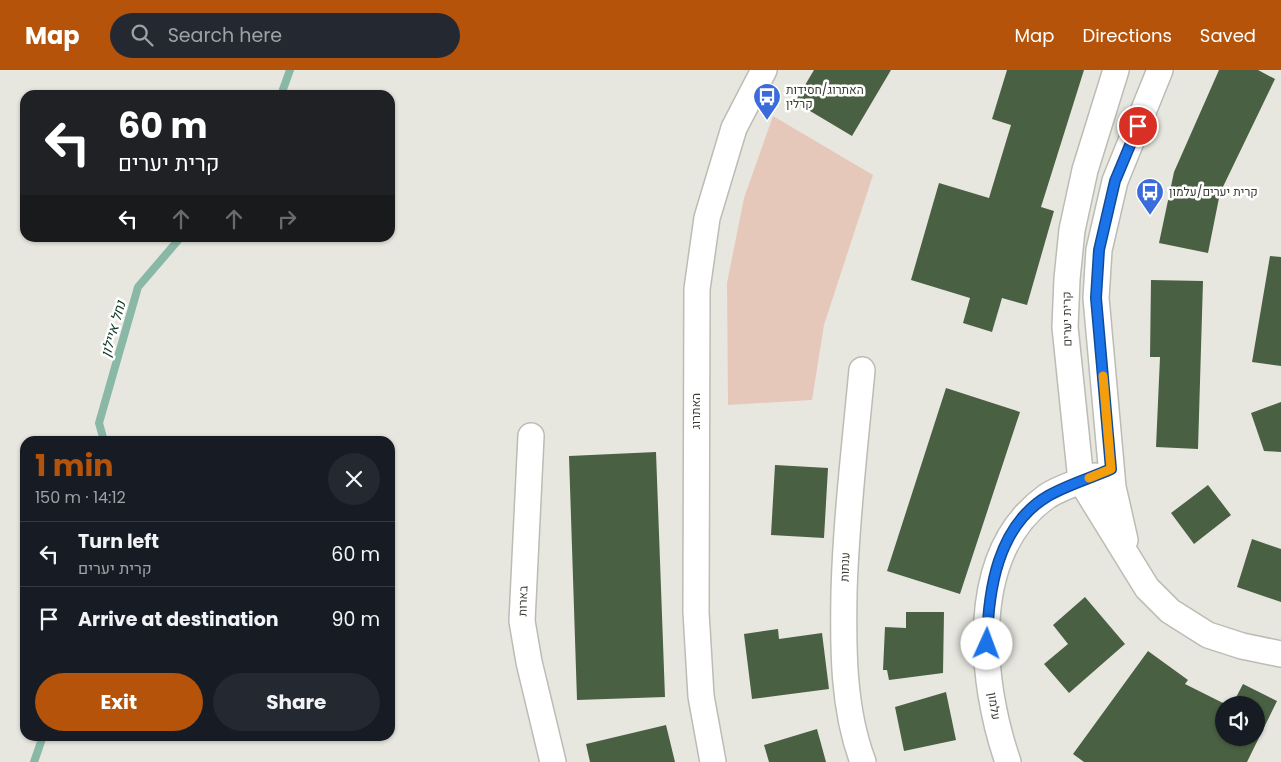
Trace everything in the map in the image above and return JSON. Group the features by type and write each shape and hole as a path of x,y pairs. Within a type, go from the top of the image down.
{"street":[{"name":"האתרוג","path":"713,762 701,696 696,612 697,289 708,218 734,128 764,70"},
{"name":"קרית יערים","path":"1116,70 1085,170 1072,230 1067,279 1065,327 1081,481 1101,517 1131,560 1147,588 1170,611 1208,635 1242,646 1281,654"},
{"name":"קרית יערים","path":"1131,560 1119,524 1111,469 1096,298 1099,250 1115,181 1160,70"},
{"name":"ענתות","path":"862,370 845,556 843,637 848,702 857,746 863,762"},
{"name":"בארות","path":"531,436 522,621 529,662 553,762"},
{"name":"עלמון","path":"1008,762 997,727 986,659 988,616 994,576 1005,544 1026,515 1047,496 1111,469"}],"shaded area":[{"path":"773,116 873,175 824,325 812,400 728,405 727,283 744,198"}],"building":[{"path":"814,70 891,70 852,136 795,102"},
{"path":"1007,70 1084,70 1041,207 1054,211 1027,305 1002,298 992,332 963,323 970,298 911,280 939,183 989,198 1011,125 992,119"},
{"path":"1219,70 1258,70 1275,79 1220,193 1208,253 1159,243 1174,172"},
{"path":"1270,256 1281,257 1281,366 1252,362"},
{"path":"1151,280 1203,281 1198,449 1156,447 1160,357 1150,357"},
{"path":"946,388 1020,412 960,594 887,571"},
{"path":"1281,402 1281,452 1264,451 1251,413"},
{"path":"656,452 665,697 577,700 569,456"},
{"path":"775,465 828,468 824,538 771,535"},
{"path":"1208,485 1231,515 1194,544 1171,513"},
{"path":"1252,539 1281,549 1281,602 1237,587"},
{"path":"1085,597 1125,644 1069,693 1044,664 1068,644 1053,625"},
{"path":"906,612 944,612 943,673 889,680 887,670 883,670 885,627 906,628"},
{"path":"778,629 779,639 822,633 829,689 752,699 744,634"},
{"path":"1148,651 1188,680 1185,684 1215,699 1215,746 1255,746 1247,762 1084,762 1073,754"},
{"path":"1243,684 1277,701 1265,725 1265,696 1237,696"},
{"path":"946,692 956,740 904,751 895,707"},
{"path":"666,725 675,762 590,762 586,744"},
{"path":"817,729 826,762 769,762 764,745"}],"waterway":[{"name":"נחל איילון","path":"283,90 290,70"},
{"name":"נחל איילון","path":"103,436 99,423 138,287 177,242"},
{"name":"נחל איילון","path":"34,762 41,741"}],"slow traffic":[{"path":"1089,478 1111,469 1103,376"}],"place":[{"name":"האתרוג/חסידות קרלין","path":"767,121"},
{"name":"קרית יערים/עלמון","path":"1150,216"}],"route":[{"path":"987,644 988,616 994,576 1005,544 1026,515 1047,496 1111,469 1096,298 1099,250 1115,181 1138,126"}]}
